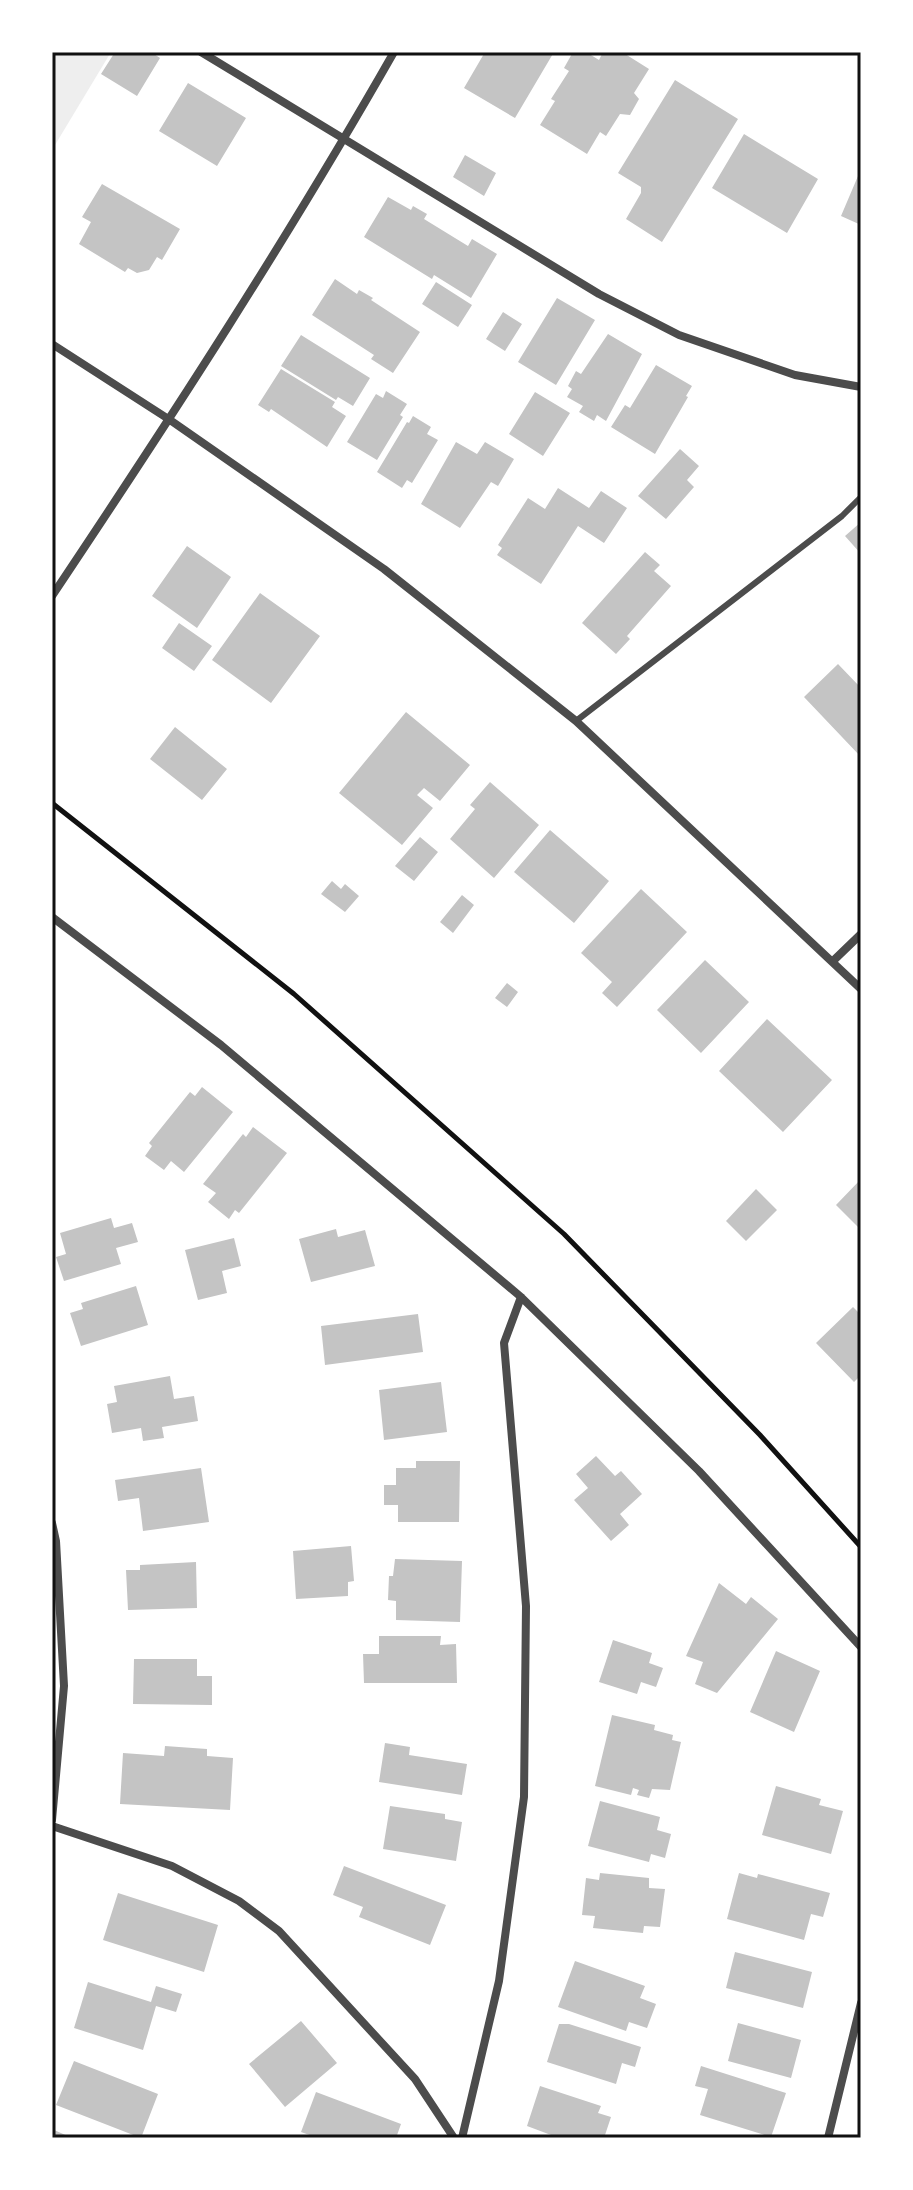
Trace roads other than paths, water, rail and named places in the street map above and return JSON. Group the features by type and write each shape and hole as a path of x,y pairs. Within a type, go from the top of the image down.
{"street":[{"path":"201,52 599,294 679,335 795,375 861,387"},
{"path":"52,596 170,420 344,139 394,52"},
{"path":"52,344 170,420 384,569 576,721 861,989"},
{"path":"52,917 221,1045 521,1297 699,1471 861,1647"},
{"path":"833,961 861,934"},
{"path":"462,2138 499,1981 524,1797 526,1606 504,1343 521,1297"},
{"path":"52,1523 56,1541 64,1686 52,1820"},
{"path":"52,1826 172,1866 239,1901 279,1931 415,2079 454,2138"},
{"path":"828,2138 861,2003"}],"lane":[{"path":"576,721 842,516 861,497"}]}
